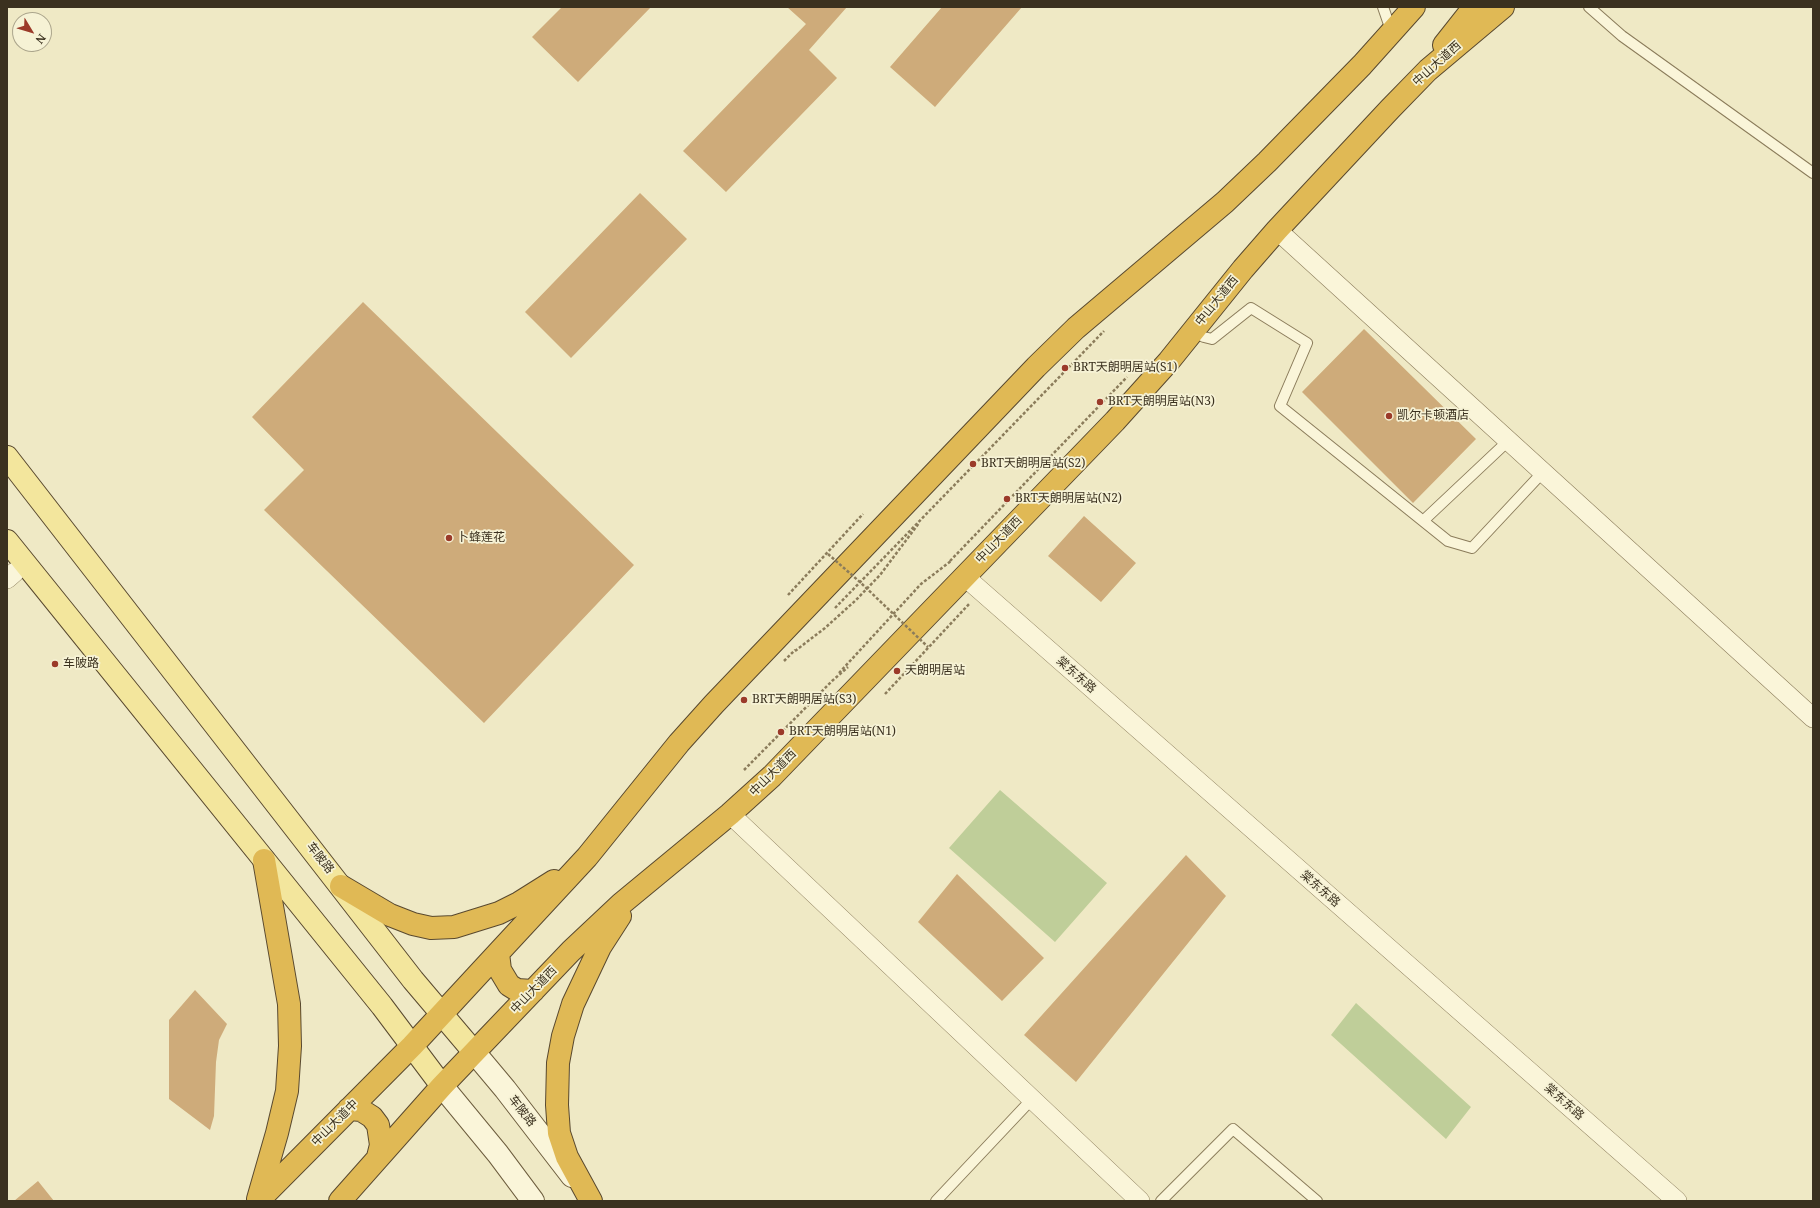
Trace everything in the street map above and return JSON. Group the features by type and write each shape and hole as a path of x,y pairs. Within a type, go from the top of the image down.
{"highway":[{"path":"412,1046 587,857 669,755 714,704 1036,367 1076,328 1225,202 1304,126 1392,33 1414,7"},
{"path":"1428,70 1450,36 1474,7"},
{"name":"中山大道西","path":"474,1052 594,929 730,814 772,776 957,568 1115,421 1169,361 1193,330 1277,230 1428,70 1503,7"},
{"path":"341,886 390,915 413,924 431,928 454,927 478,921 519,903 587,857"},
{"path":"257,1201 287,1091 290,1046 289,1004 264,860"},
{"path":"591,1201 567,1157 559,1133 557,1105 558,1070 563,1036 573,1004 600,947 618,919 649,881"},
{"path":"498,953 500,970 509,985 517,990 533,991"},
{"name":"中山大道中","path":"257,1201 412,1046"},
{"path":"340,1201 474,1052"},
{"path":"349,1109 361,1110 372,1117 378,1125 381,1146 378,1157"}],"main road":[{"name":"车陂路","path":"7,457 341,886 441,1013 505,1089 591,1201"},
{"path":"7,541 264,860 442,1086 498,1154 533,1201"}],"street":[{"path":"1277,230 1813,718"},
{"name":"棠东东路","path":"957,568 1677,1201"},
{"path":"730,814 1140,1201"}],"lane":[{"path":"1383,7 1392,33"},
{"path":"1589,7 1622,36 1813,173"},
{"path":"1193,330 1204,337 1212,339 1251,308 1307,343 1280,406 1448,541 1472,548 1543,472"},
{"path":"1423,521 1508,440"},
{"path":"936,1201 1032,1099"},
{"path":"1160,1201 1233,1129 1317,1201"}],"path":[{"path":"833,610 861,583 922,518 1104,331"},
{"path":"744,770 832,680 921,584 957,568 1128,375"},
{"path":"788,596 863,514"},
{"path":"792,653 838,617 866,590 900,550 922,518"},
{"path":"828,554 861,583 928,647"},
{"path":"937,576 957,568"},
{"path":"885,694 970,603"},
{"path":"832,680 854,662"}],"green space":[{"path":"1000,790 1107,883 1055,942 949,848"},
{"path":"1356,1003 1471,1107 1446,1139 1331,1035"}],"building":[{"path":"562,7 651,7 578,82 532,37"},
{"path":"787,7 847,7 809,50 837,78 726,192 683,151 806,24"},
{"path":"942,7 1022,7 935,107 890,67"},
{"path":"640,193 687,239 571,358 525,312"},
{"name":"卜蜂莲花","path":"363,302 634,565 484,723 264,510 304,470 252,417"},
{"name":"凯尔卡顿酒店","path":"1364,329 1476,439 1413,503 1302,392"},
{"path":"1084,516 1136,563 1101,602 1048,556"},
{"path":"1186,855 1226,896 1076,1082 1024,1035"},
{"path":"957,874 1044,958 1002,1001 918,922"},
{"path":"195,990 227,1024 219,1040 216,1062 214,1116 210,1130 169,1099 169,1020"},
{"path":"38,1181 54,1201 14,1201"}],"place":[{"name":"BRT天朗明居站(S1)","path":"1065,368"},
{"name":"BRT天朗明居站(N3)","path":"1100,402"},
{"name":"凯尔卡顿酒店","path":"1389,416"},
{"name":"BRT天朗明居站(S2)","path":"973,464"},
{"name":"BRT天朗明居站(N2)","path":"1007,499"},
{"name":"卜蜂莲花","path":"449,538"},
{"name":"车陂路","path":"55,664"},
{"name":"天朗明居站","path":"897,671"},
{"name":"BRT天朗明居站(S3)","path":"744,700"},
{"name":"BRT天朗明居站(N1)","path":"781,732"}]}
